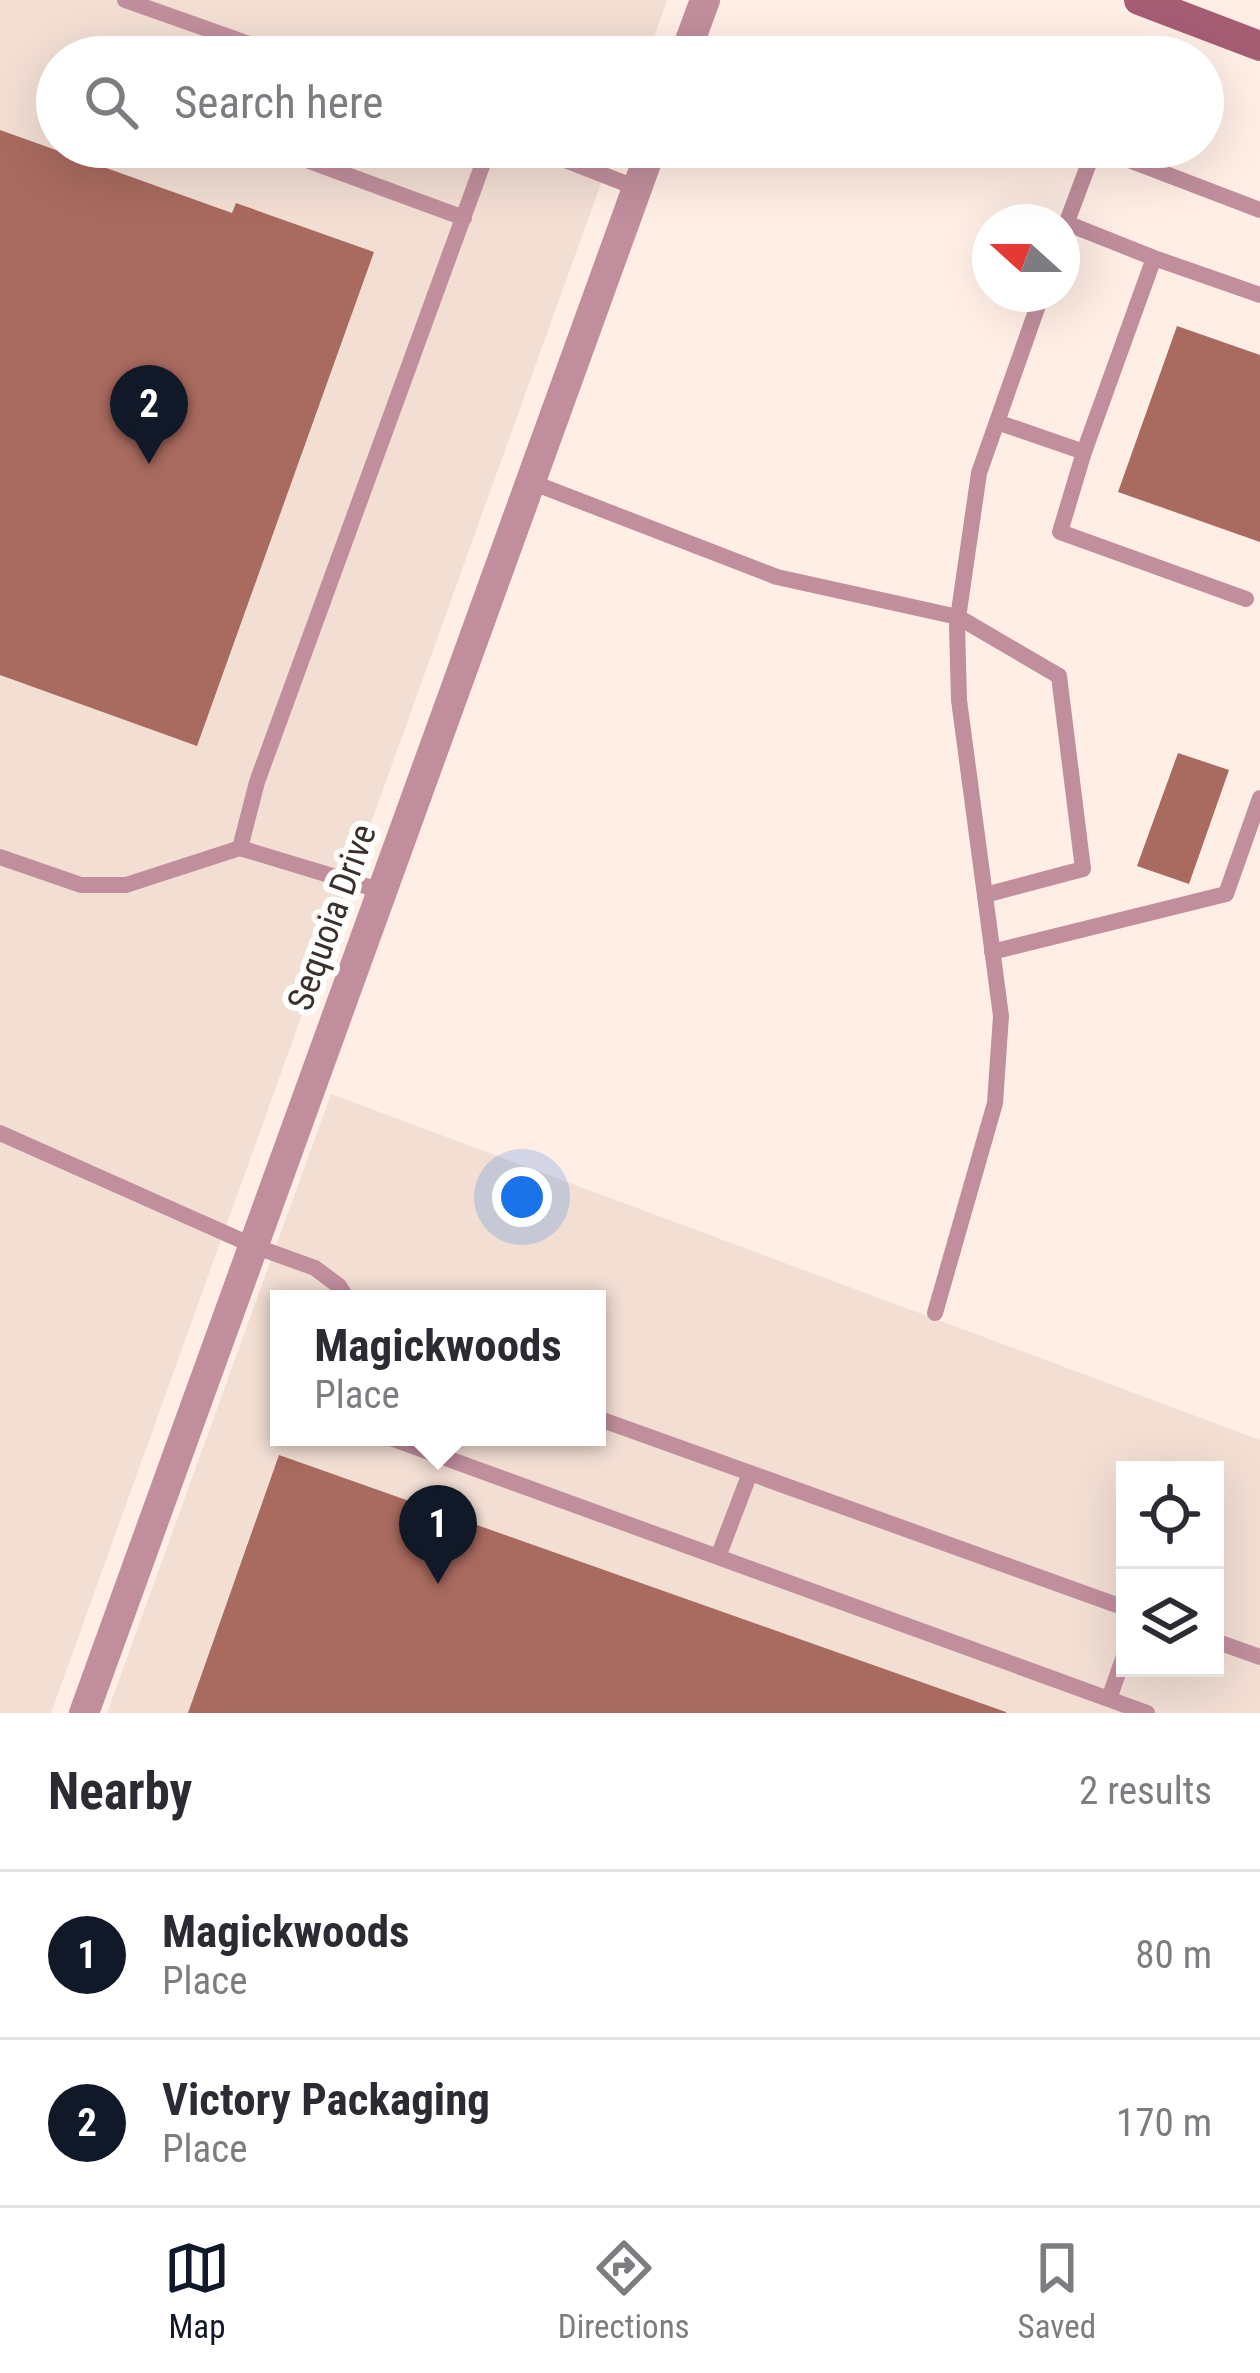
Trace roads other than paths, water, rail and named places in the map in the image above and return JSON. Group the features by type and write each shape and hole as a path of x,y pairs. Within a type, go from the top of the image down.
{"main road":[{"path":"1138,0 1260,46"}],"street":[{"path":"692,36 705,0"},
{"name":"Sequoia Drive","path":"84,1713 644,168"}],"lane":[{"path":"125,0 227,36"},
{"path":"328,168 464,218"},
{"path":"240,848 257,782 482,168"},
{"path":"586,168 637,188"},
{"path":"1073,204 1087,168"},
{"path":"1150,168 1260,210"},
{"path":"1080,234 1260,295"},
{"path":"1154,258 1060,532 1246,599"},
{"path":"934,1313 995,1102 1001,1016 959,700 958,617 979,473 1036,312"},
{"path":"997,422 1084,452"},
{"path":"531,482 777,578 958,617 1059,676 1083,869 985,895"},
{"path":"992,952 1226,894 1260,798"},
{"path":"0,856 81,885 126,885 240,848 382,891"},
{"path":"0,1133 254,1246 315,1268 341,1290"},
{"path":"606,1421 1116,1605"},
{"path":"413,1446 1147,1713"},
{"path":"718,1557 750,1473"},
{"path":"1224,1644 1260,1657"},
{"path":"1109,1699 1117,1677"}],"place":[{"name":"Victory Packaging","path":"149,464"},
{"name":"Magickwoods","path":"438,1584"}]}
